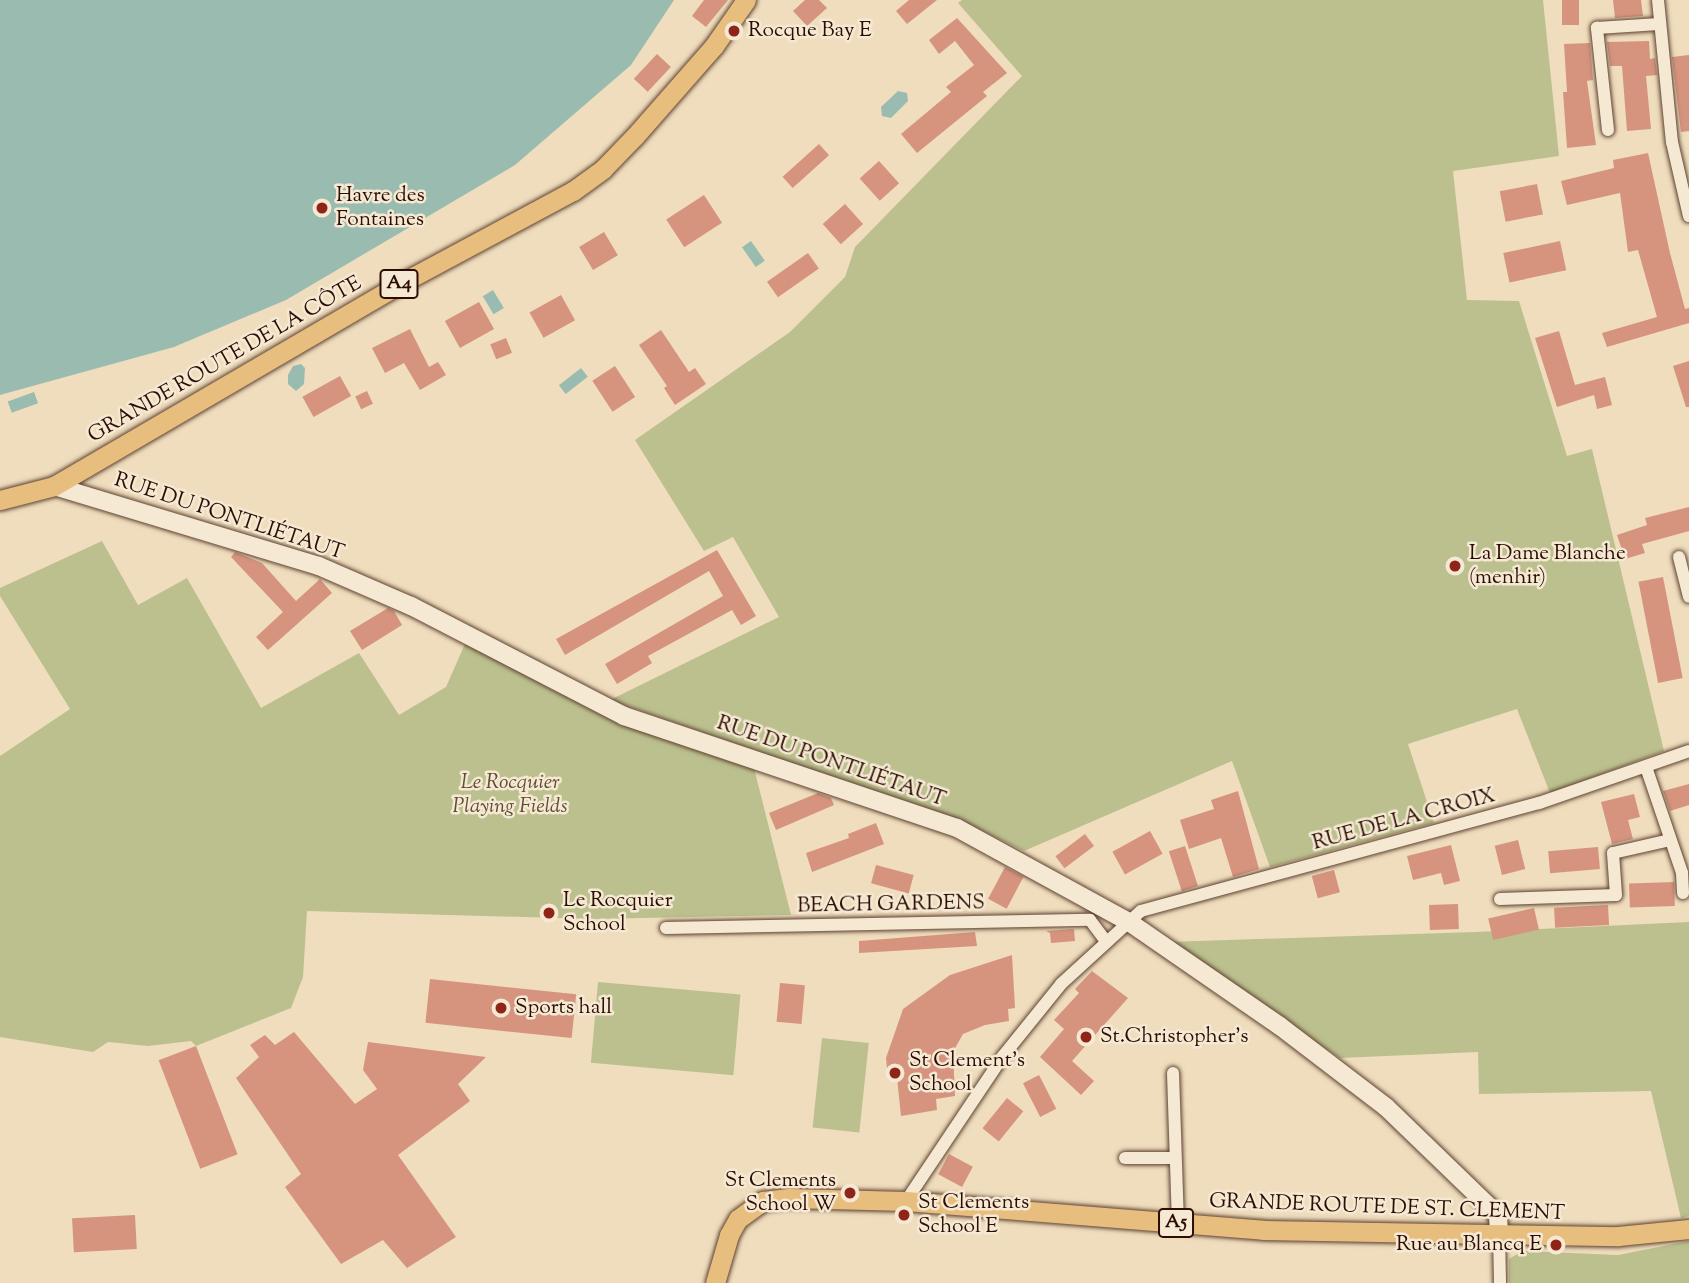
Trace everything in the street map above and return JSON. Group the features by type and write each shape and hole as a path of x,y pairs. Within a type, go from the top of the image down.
{"main road":[{"name":"GRANDE ROUTE DE LA CÔTE","path":"0,500 54,486 405,281 573,191 603,169 635,136 714,46 746,0"},
{"name":"RUE DU PONTLIÉTAUT","path":"54,486 319,566 411,606 624,716 957,828 1129,922 1280,1026 1385,1107 1498,1215 1499,1234"},
{"name":"GRANDE ROUTE DE ST. CLEMENT","path":"715,1283 733,1227 750,1208 763,1201 789,1198 906,1201 1263,1230 1618,1236 1689,1229"}],"street":[{"path":"1658,0 1672,142 1689,216"},
{"path":"1608,130 1597,28 1659,24"},
{"path":"1679,557 1689,597"},
{"name":"RUE DE LA CROIX","path":"906,1201 1003,1056 1061,984 1141,911 1539,803 1689,751"},
{"path":"1646,767 1682,873 1684,893"},
{"path":"1500,898 1616,895 1613,853 1670,840"},
{"name":"BEACH GARDENS","path":"666,928 1090,920 1106,941"},
{"path":"1173,1073 1178,1224"},
{"path":"1125,1158 1175,1158"},
{"path":"1499,1234 1500,1283"}],"green space":[{"path":"962,0 1543,0 1559,156 1453,171 1467,300 1519,301 1567,456 1592,449 1664,751 1550,793 1517,709 1408,744 1434,823 1270,867 1232,761 1024,851 970,825 610,700 779,617 733,537 704,551 635,440 790,332 845,277 855,247 1022,76 958,3"},
{"name":"Le Rocquier Playing Fields","path":"102,541 138,605 187,578 261,708 359,653 399,715 446,687 468,637 551,678 752,760 791,915 593,919 307,911 303,977 291,1008 196,1046 191,1041 148,1046 108,1042 93,1052 0,1037 0,756 70,709 0,596 0,588"},
{"path":"1689,922 1689,1216 1681,1218 1651,1091 1479,1094 1478,1052 1340,1058 1168,942 1475,932"},
{"path":"598,982 740,994 733,1075 591,1063"},
{"path":"822,1038 869,1043 859,1132 813,1128"},
{"path":"1689,1241 1689,1283 1509,1283 1509,1259 1522,1251 1618,1255"}],"water":[{"path":"0,0 674,0 631,65 515,165 286,300 174,347 0,395"},
{"path":"898,91 907,93 908,101 891,118 882,116 881,107"},
{"path":"751,241 765,261 756,267 742,247"},
{"path":"493,290 504,308 494,314 483,296"},
{"path":"301,364 305,368 304,384 296,391 288,384 288,375 293,366"},
{"path":"581,368 588,377 566,394 559,385"},
{"path":"34,392 38,403 12,413 8,402"}],"building":[{"path":"704,0 728,0 706,27 692,16"},
{"path":"805,0 819,0 827,8 807,26 793,11"},
{"path":"909,0 937,0 907,24 896,11"},
{"path":"1562,0 1579,0 1579,25 1562,25"},
{"path":"1613,0 1641,0 1643,16 1615,18"},
{"path":"957,18 1007,73 983,92 987,96 917,153 901,134 951,92 946,87 974,65 955,41 939,54 929,40"},
{"path":"1649,41 1650,59 1655,58 1657,75 1646,76 1651,129 1627,131 1622,66 1610,66 1607,42"},
{"path":"1590,43 1593,80 1587,81 1596,145 1567,148 1563,92 1567,92 1564,44"},
{"path":"657,54 671,67 648,92 634,79"},
{"path":"1689,55 1689,131 1681,132 1672,57"},
{"path":"819,144 829,155 793,188 783,177"},
{"path":"1648,153 1670,253 1685,309 1689,308 1689,323 1607,347 1602,333 1657,317 1638,250 1628,252 1620,193 1567,205 1561,181 1614,168 1613,160"},
{"path":"879,161 899,183 880,201 860,178"},
{"path":"1537,184 1543,214 1506,222 1500,191"},
{"path":"704,195 722,223 684,247 666,220"},
{"path":"845,204 863,224 841,244 823,224"},
{"path":"604,232 618,255 593,270 579,247"},
{"path":"1560,241 1566,270 1510,282 1503,253"},
{"path":"808,253 819,269 778,297 767,282"},
{"path":"561,295 575,320 544,338 530,312"},
{"path":"479,302 494,329 460,348 445,321"},
{"path":"410,329 429,367 438,362 446,375 420,390 404,363 385,373 372,348"},
{"path":"661,330 689,372 695,368 706,384 675,405 664,388 667,386 639,345"},
{"path":"1559,331 1575,385 1605,377 1612,405 1597,409 1594,395 1557,407 1535,338"},
{"path":"506,338 512,353 496,359 490,344"},
{"path":"1689,361 1689,407 1686,407 1673,366"},
{"path":"615,366 635,397 613,412 592,381"},
{"path":"340,376 351,396 314,417 302,397"},
{"path":"367,391 373,404 361,409 355,396"},
{"path":"1689,507 1689,531 1642,544 1645,553 1625,559 1617,535 1647,525 1645,518"},
{"path":"717,550 756,616 741,625 732,610 648,656 652,663 617,684 605,664 723,596 709,571 565,655 556,639"},
{"path":"235,552 262,563 296,601 320,579 332,593 268,650 256,637 283,612 231,557"},
{"path":"1663,577 1683,678 1658,683 1638,582"},
{"path":"388,608 394,611 402,625 362,650 350,631"},
{"path":"1689,784 1689,805 1670,811 1663,791"},
{"path":"1238,791 1259,869 1233,877 1221,838 1189,849 1180,820 1214,809 1211,800"},
{"path":"818,793 831,798 834,805 776,830 769,813"},
{"path":"1634,794 1640,817 1628,820 1633,839 1612,844 1601,802"},
{"path":"876,823 884,844 812,872 806,853 849,838 848,834"},
{"path":"1150,831 1163,854 1125,875 1112,852"},
{"path":"1085,834 1094,846 1064,868 1055,856"},
{"path":"1518,840 1525,869 1502,875 1495,846"},
{"path":"1451,845 1460,881 1444,885 1441,873 1413,880 1407,856"},
{"path":"1185,846 1198,886 1182,891 1169,851"},
{"path":"1598,847 1600,869 1550,873 1548,851"},
{"path":"876,865 914,875 909,893 871,883"},
{"path":"1005,867 1024,877 1007,909 988,899"},
{"path":"1334,870 1340,892 1318,898 1312,876"},
{"path":"1674,882 1675,906 1630,908 1629,884"},
{"path":"1458,904 1459,929 1430,930 1429,905"},
{"path":"1608,905 1609,925 1555,928 1554,908"},
{"path":"1534,908 1539,929 1493,940 1488,919"},
{"path":"1074,929 1075,941 1051,943 1050,933 1046,931"},
{"path":"975,932 977,946 859,953 859,941"},
{"path":"1012,955 1015,1008 1008,1009 1009,1021 985,1025 963,1034 953,1052 955,1096 936,1099 937,1110 901,1116 897,1078 888,1079 886,1058 903,1009 950,975"},
{"path":"1092,971 1128,998 1072,1061 1094,1081 1081,1095 1040,1057 1064,1029 1054,1020 1079,993 1075,989"},
{"name":"Sports hall","path":"430,979 576,994 572,1038 425,1023"},
{"path":"780,983 805,985 802,1024 777,1022"},
{"path":"294,1032 355,1104 377,1089 363,1070 368,1042 486,1057 458,1084 470,1101 398,1155 456,1237 407,1268 383,1240 341,1264 285,1187 301,1174 236,1078 259,1057 250,1045 265,1035 275,1045"},
{"path":"196,1046 238,1154 200,1169 159,1060"},
{"path":"1039,1075 1056,1109 1040,1117 1023,1083"},
{"path":"1007,1098 1023,1111 999,1142 982,1128"},
{"path":"949,1154 973,1167 962,1187 938,1174"},
{"path":"135,1215 137,1249 74,1252 72,1218"}],"place":[{"name":"Rocque Bay E","path":"734,31"},
{"name":"Havre des Fontaines","path":"322,208"},
{"name":"La Dame Blanche (menhir)","path":"1455,566"},
{"name":"Le Rocquier School","path":"549,913"},
{"name":"Sports hall","path":"501,1008"},
{"name":"St.Christopher's","path":"1086,1037"},
{"name":"St Clement's School","path":"895,1073"},
{"name":"St Clements School W","path":"850,1193"},
{"name":"St Clements School E","path":"904,1215"},
{"name":"Rue au Blancq E","path":"1556,1245"}]}
